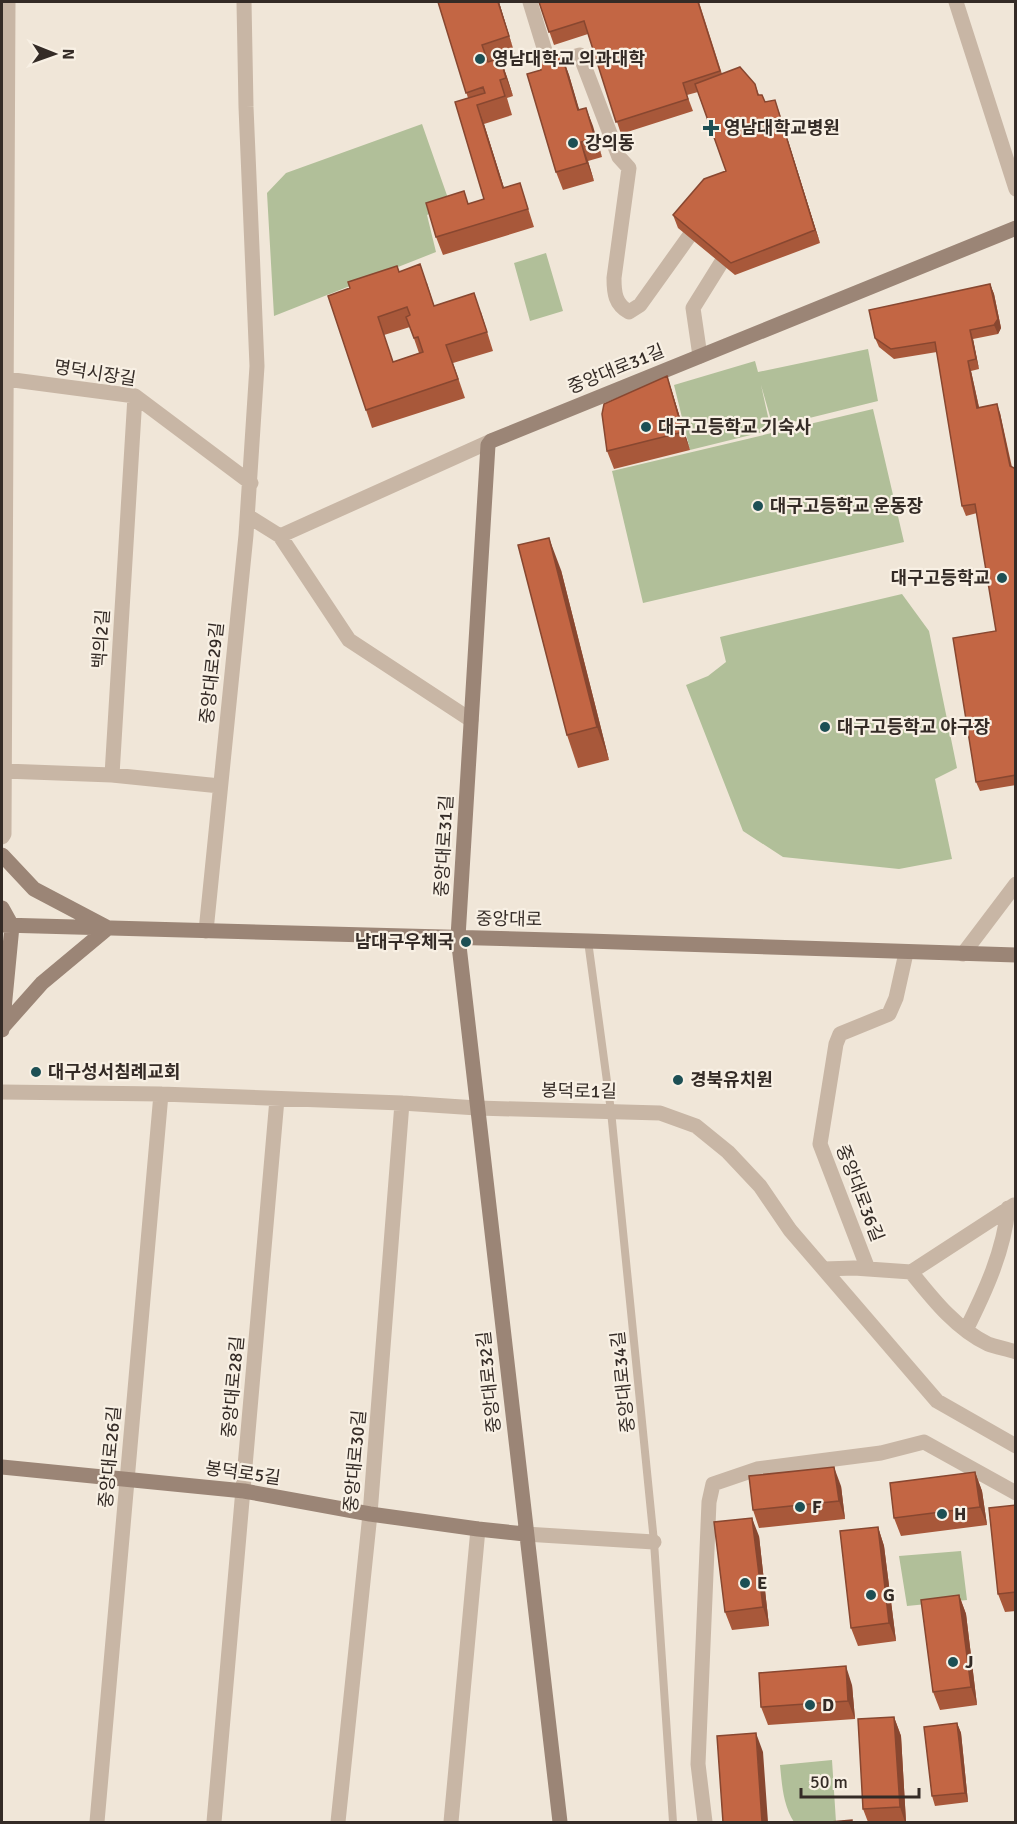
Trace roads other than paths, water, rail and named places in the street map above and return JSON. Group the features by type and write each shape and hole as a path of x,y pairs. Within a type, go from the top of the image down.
{"street":[{"path":"2,837 4,834 4,375 8,2"},
{"path":"530,2 549,64 580,54 619,157 629,168 614,278 614,295 621,308 628,312 640,305 708,211"},
{"path":"956,2 1016,189"},
{"name":"중앙대로29길","path":"206,931 251,483 257,366 246,107 248,5"},
{"name":"중앙대로31길","path":"458,937 488,445 491,441 1016,228"},
{"path":"700,356 693,308 739,234"},
{"name":"명덕시장길","path":"4,375 135,396 251,483"},
{"name":"백의2길","path":"112,775 135,396"},
{"path":"280,536 491,441"},
{"path":"248,516 280,536 349,640 471,720"},
{"path":"4,771 112,775 220,786"},
{"path":"2,855 34,890 108,928 42,983 2,1029"},
{"path":"963,954 1016,884"},
{"path":"2,908 7,925 2,1029"},
{"name":"중앙대로","path":"7,925 1016,955"},
{"name":"중앙대로32길","path":"458,937 560,1822"},
{"name":"중앙대로36길","path":"868,1269 820,1144 836,1044 840,1034 890,1014 906,953"},
{"name":"봉덕로1길","path":"2,1092 161,1094 477,1108 660,1113 696,1126 728,1152 760,1186 790,1230 937,1401 1016,1446"},
{"name":"중앙대로26길","path":"96,1822 161,1094"},
{"name":"중앙대로28길","path":"214,1822 277,1099"},
{"name":"중앙대로30길","path":"338,1822 370,1514 402,1103"},
{"path":"824,1269 911,1272 1012,1206"},
{"path":"966,1330 991,1273 1012,1206"},
{"path":"911,1272 939,1305 966,1330 988,1344 1016,1352"},
{"path":"705,1822 698,1764 709,1502 712,1484 757,1469 881,1453 924,1442 1016,1493"},
{"name":"봉덕로5길","path":"2,1467 244,1491 370,1514 478,1529 654,1542"},
{"path":"451,1822 478,1529"}],"lane":[{"name":"중앙대로34길","path":"588,941 611,1111 654,1542 673,1822"}],"place":[{"name":"영남대학교 의과대학","path":"480,59"},
{"name":"영남대학교병원","path":"711,128"},
{"name":"강의동","path":"573,143"},
{"name":"대구고등학교 기숙사","path":"646,427"},
{"name":"대구고등학교 운동장","path":"758,506"},
{"name":"대구고등학교","path":"1002,578"},
{"name":"대구고등학교 야구장","path":"825,727"},
{"name":"남대구우체국","path":"466,942"},
{"name":"대구성서침례교회","path":"36,1072"},
{"name":"경북유치원","path":"678,1080"},
{"name":"F","path":"800,1507"},
{"name":"H","path":"942,1514"},
{"name":"E","path":"745,1583"},
{"name":"G","path":"871,1595"},
{"name":"J","path":"953,1662"},
{"name":"D","path":"810,1705"}]}
